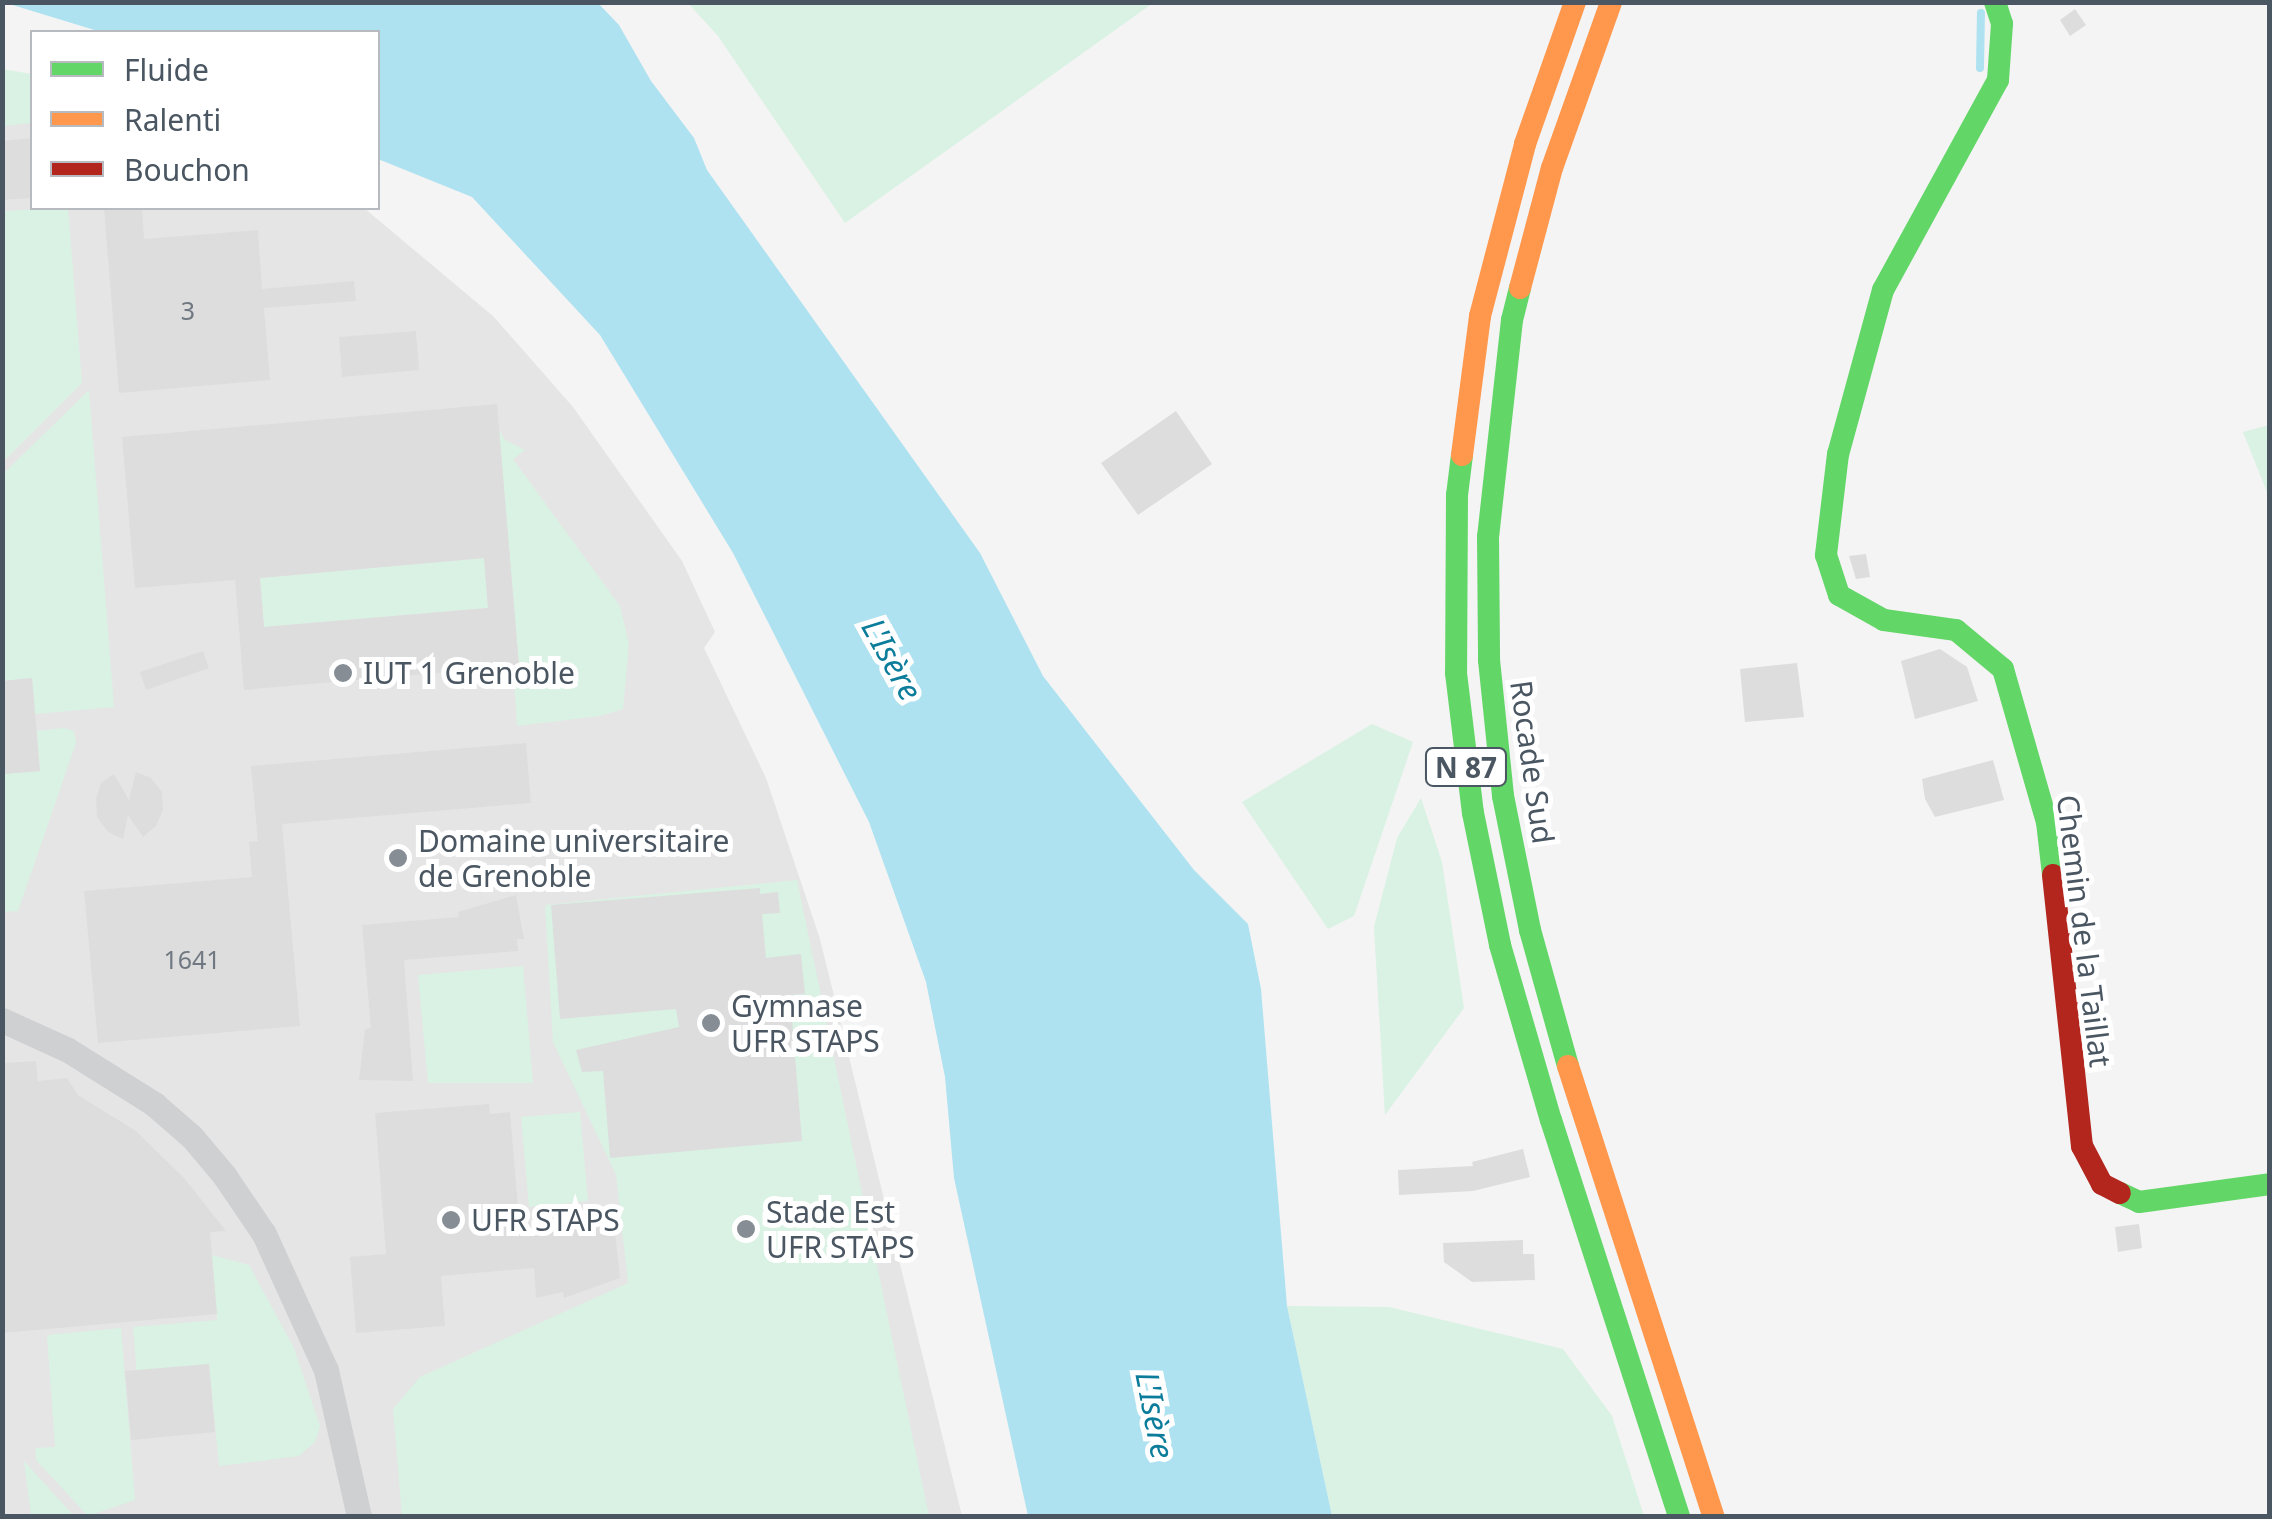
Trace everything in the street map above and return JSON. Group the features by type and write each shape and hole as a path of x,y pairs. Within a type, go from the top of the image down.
{"main road":[{"name":"N 87","path":"1575,2 1525,144 1480,316 1457,495 1456,674 1473,813 1500,945 1679,1516"},
{"name":"Rocade Sud","path":"1610,2 1552,168 1512,320 1489,520 1489,660 1504,796 1535,948 1713,1516"},
{"name":"Chemin de la Taillat","path":"1995,2 2002,24 1998,80 1883,290 1838,454 1826,555 1839,594 1884,620 1956,630 2003,669 2047,822 2082,1146 2102,1184 2139,1202 2270,1184"}],"street":[{"path":"2,1020 68,1050 140,1095 192,1137 224,1174 270,1246 326,1370 359,1516"}],"shaded area":[{"name":"Domaine universitaire de Grenoble","path":"2,78 30,83 30,210 366,210 493,316 573,407 682,561 715,632 704,648 766,778 820,939 962,1516 3,1516"}],"green space":[{"path":"688,3 1153,3 845,223 718,36"},
{"path":"2,69 30,74 30,123 3,126"},
{"path":"68,210 82,383 3,462 3,211"},
{"path":"89,390 114,707 35,714 32,678 3,681 3,474"},
{"path":"2270,425 2269,497 2243,432"},
{"path":"499,430 505,440 525,450 513,459 620,606 629,644 623,709 600,716 517,726 513,667 519,666"},
{"path":"484,558 488,608 264,627 260,578"},
{"path":"1372,724 1413,742 1354,916 1328,929 1242,802"},
{"path":"37,731 74,731 76,743 18,911 3,912 3,774 40,771"},
{"path":"1421,798 1442,862 1464,1008 1385,1115 1374,927 1397,838"},
{"name":"Stade Est UFR STAPS","path":"797,880 929,1516 402,1516 393,1409 420,1377 628,1283 616,1175 553,1042 545,905"},
{"path":"523,966 533,1083 428,1083 418,975"},
{"path":"580,1112 588,1201 529,1207 521,1117"},
{"path":"212,1255 249,1265 294,1348 320,1426 315,1442 299,1456 219,1466 209,1364 137,1375 133,1327 217,1320"},
{"path":"1287,1306 1389,1307 1563,1349 1612,1416 1644,1516 1332,1516"},
{"path":"121,1328 135,1500 88,1516 36,1460 35,1448 55,1447 47,1335"},
{"path":"24,1461 74,1516 31,1516"}],"water":[{"name":"L'Isère","path":"6,3 598,3 619,25 651,81 694,138 707,170 980,553 1043,676 1194,870 1248,924 1261,989 1287,1306 1332,1516 1028,1516 954,1178 945,1077 926,982 869,822 733,553 600,335 472,197 380,160 380,30 94,30"}],"building":[{"path":"2075,9 2086,25 2070,36 2060,20"},
{"path":"30,138 30,198 2,200 2,141"},
{"path":"104,210 142,210 144,239 258,230 262,289 354,281 356,301 264,308 270,380 119,393"},
{"path":"416,331 419,370 342,377 339,337"},
{"path":"497,404 519,666 513,667 513,672 494,673 494,668 244,690 235,580 135,588 122,437","holes":["484,558 488,608 264,627 260,578"]},
{"path":"1176,411 1212,464 1138,515 1101,463"},
{"path":"1866,554 1870,577 1856,579 1849,556"},
{"path":"1940,649 1967,667 1978,701 1915,719 1901,661"},
{"path":"203,651 209,668 146,690 140,672"},
{"path":"1797,663 1804,717 1745,722 1740,669"},
{"path":"32,678 40,771 2,774 2,681"},
{"path":"526,743 531,803 282,824 300,1026 98,1043 84,891 252,877 249,842 258,841 251,766"},
{"path":"1993,760 2004,800 1935,817 1925,799 1922,779"},
{"path":"136,772 151,778 162,792 163,810 156,826 143,837 128,815 123,839 108,832 97,817 96,799 101,783 114,774 129,800"},
{"name":"Gymnase UFR STAPS","path":"760,888 760,894 778,892 780,913 762,914 766,958 801,954 805,994 790,995 802,1141 610,1158 603,1071 582,1072 576,1050 679,1027 676,1009 560,1019 551,905"},
{"path":"516,895 524,939 517,939 518,951 404,960 413,1081 359,1080 365,1029 371,1028 362,925 459,917 458,912"},
{"path":"36,1061 38,1081 67,1078 78,1095 136,1131 185,1179 226,1231 210,1232 217,1314 2,1333 2,1063"},
{"name":"UFR STAPS","path":"489,1104 490,1114 510,1112 520,1230 614,1222 620,1278 564,1298 563,1292 536,1298 534,1268 441,1276 445,1326 356,1333 350,1257 386,1254 375,1113"},
{"path":"1523,1149 1530,1177 1473,1191 1399,1195 1398,1170 1473,1166 1472,1162"},
{"path":"2139,1224 2142,1248 2118,1252 2115,1227"},
{"path":"1523,1240 1523,1254 1534,1254 1535,1280 1472,1282 1444,1262 1443,1243"},
{"path":"209,1364 215,1432 131,1440 125,1371"}],"waterway":[{"path":"1980,68 1981,13"}],"traffic: fast":[{"path":"1995,2 2002,24 1998,80 1883,290 1838,454 1826,555 1839,595 1884,620 1956,630 2003,669 2047,822 2053,875"},
{"path":"1520,288 1512,320 1488,537 1489,660 1503,796 1530,930 1568,1066"},
{"path":"1462,455 1457,495 1456,673 1473,813 1500,945 1551,1120 1679,1516"},
{"path":"2120,1193 2139,1202 2270,1184"}],"traffic: slow":[{"path":"1462,455 1480,316 1525,144 1575,2"},
{"path":"1520,288 1552,168 1611,2"},
{"path":"1568,1066 1713,1516"}],"traffic: jam":[{"path":"2053,875 2082,1146 2102,1184 2120,1193"}],"place":[{"name":"IUT 1 Grenoble","path":"343,673"},
{"name":"Domaine universitaire de Grenoble","path":"398,858"},
{"name":"Gymnase UFR STAPS","path":"711,1023"},
{"name":"UFR STAPS","path":"451,1220"},
{"name":"Stade Est UFR STAPS","path":"746,1229"}]}
